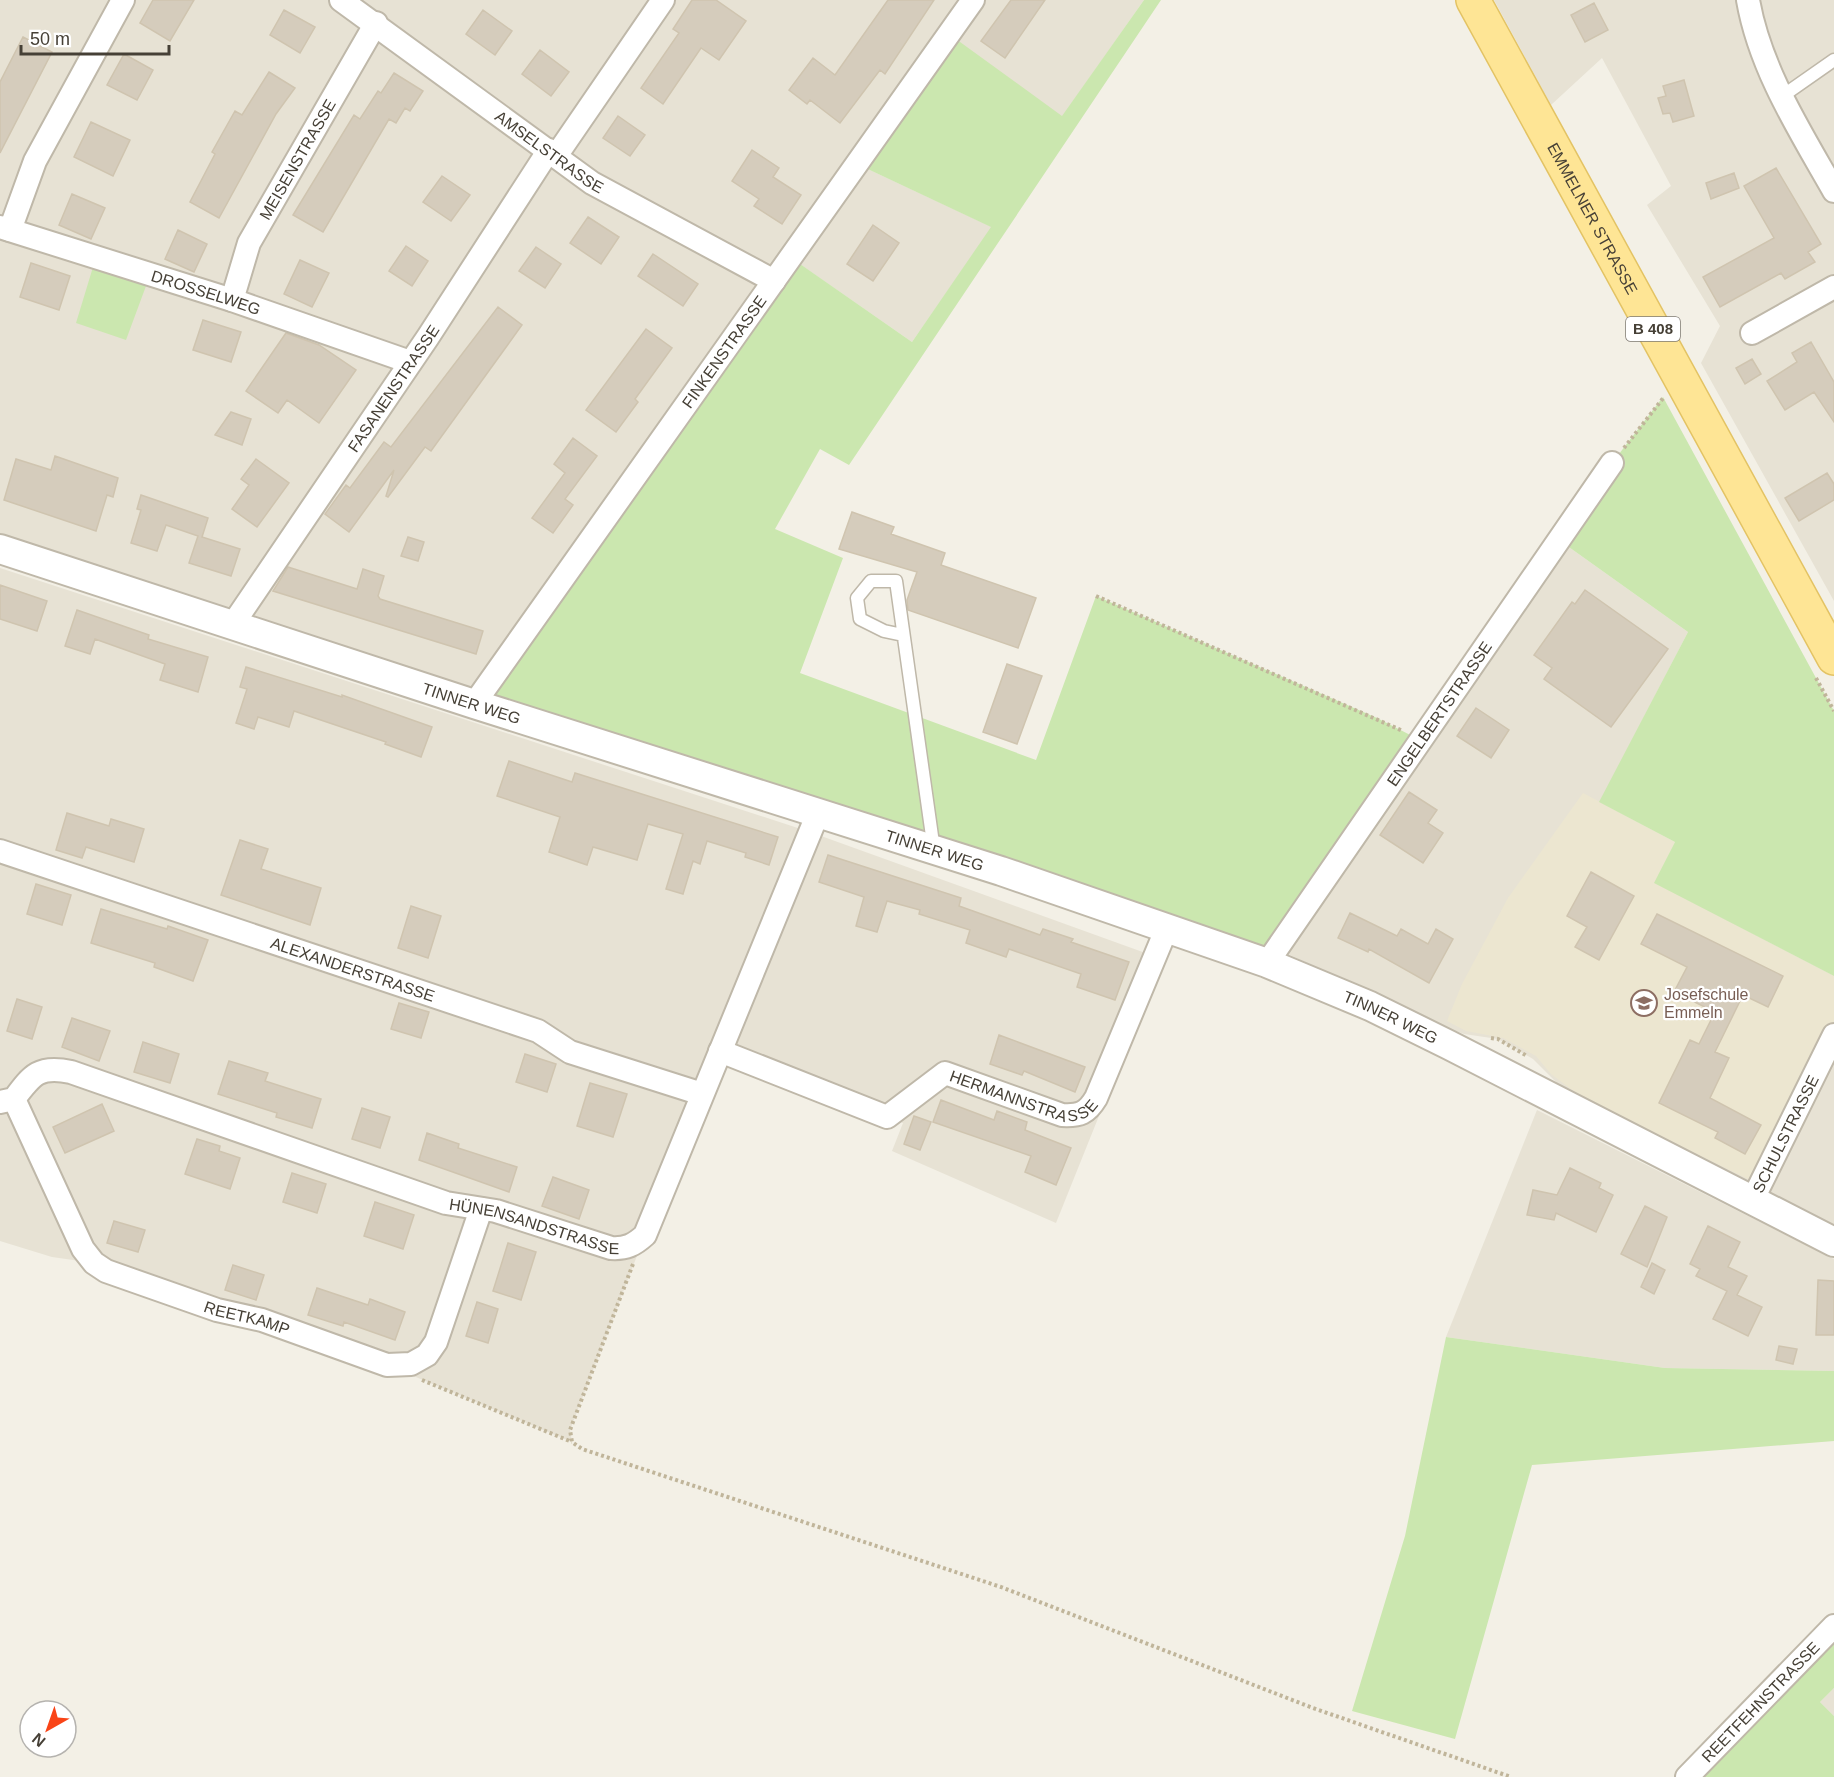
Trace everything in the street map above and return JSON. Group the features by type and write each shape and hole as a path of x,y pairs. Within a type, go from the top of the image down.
{"main road":[{"name":"EMMELNER STRASSE","path":"1473,0 1834,658"}],"street":[{"path":"5,229 35,161 123,0"},
{"name":"AMSELSTRASSE","path":"341,0 376,23 592,183 774,281"},
{"name":"FASANENSTRASSE","path":"233,624 553,153 663,0"},
{"name":"FINKENSTRASSE","path":"474,704 973,0"},
{"path":"1748,0 1751,18 1781,97 1834,191"},
{"name":"MEISENSTRASSE","path":"232,300 249,243 376,23"},
{"name":"DROSSELWEG","path":"5,229 232,300 410,362"},
{"path":"1752,333 1834,287"},
{"name":"ENGELBERTSTRASSE","path":"1267,963 1612,463"},
{"name":"TINNER WEG","path":"0,549 474,704 928,848 1267,963 1370,1006 1834,1242"},
{"name":"HÜNENSANDSTRASSE","path":"7,1101 40,1071 53,1068 71,1072 446,1203 496,1211 610,1248 623,1248 635,1244 645,1234 818,813"},
{"name":"ALEXANDERSTRASSE","path":"0,851 538,1031 570,1052 702,1094"},
{"name":"HERMANNSTRASSE","path":"720,1051 887,1117 945,1073 1062,1115 1077,1116 1088,1111 1096,1098 1166,930"},
{"name":"SCHULSTRASSE","path":"1752,1201 1834,1035"},
{"name":"REETKAMP","path":"7,1101 27,1124 83,1249 94,1263 106,1271 217,1310 262,1320 387,1365 411,1364 427,1355 436,1342 481,1209"},
{"name":"REETFEHNSTRASSE","path":"1687,1777 1834,1626"}],"lane":[{"path":"1781,97 1834,60"},
{"path":"903,634 884,631 860,619 857,598 872,581 896,581 932,836 928,848"}],"path":[{"path":"1612,463 1679,378"},
{"path":"1096,596 1366,713 1420,740"},
{"path":"572,1442 570,1430 645,1234"},
{"path":"387,1365 572,1442 582,1449 1001,1587 1313,1708 1511,1777"}],"shaded area":[{"path":"0,0 1144,0 1062,117 949,35 857,164 992,227 912,342 791,258 480,693 238,615 0,533"},
{"path":"1494,0 1834,0 1834,601 1701,363 1720,326 1647,205 1671,186 1602,58 1551,105"},
{"path":"1559,540 1688,632 1600,802 1655,883 1834,976 1834,1226 1564,1090 1533,1059 1498,1039 1464,1034 1445,1027 1275,948"},
{"path":"0,568 810,832 1162,959 1056,1223 892,1151 903,1123 720,1051 645,1235 570,1430 572,1442 387,1365 94,1263 52,1257 0,1241"},
{"name":"Josefschule Emmeln","path":"1583,793 1675,842 1655,883 1834,976 1834,1025 1758,1184 1584,1099 1551,1074 1536,1056 1503,1038 1466,1031 1447,1021 1462,984 1508,898"},
{"path":"1537,1110 1834,1259 1834,1371 1665,1368 1446,1337"},
{"path":"1834,1688 1834,1716 1820,1702"}],"green space":[{"path":"1144,0 1161,0 849,465 820,449 775,529 843,558 800,673 1036,760 1096,596 1377,718 1420,740 1275,948 1242,945 481,693 790,257 912,342 991,227 857,164 949,34 1062,116"},
{"path":"93,267 146,286 126,340 76,323"},
{"path":"1663,397 1834,711 1834,976 1654,883 1675,842 1599,802 1688,632 1559,540 1612,463"},
{"path":"1446,1337 1665,1368 1834,1371 1834,1441 1532,1465 1455,1739 1352,1711 1405,1536"},
{"path":"1834,1626 1834,1688 1820,1702 1834,1716 1834,1777 1687,1777"}],"building":[{"path":"153,0 194,0 170,41 140,23"},
{"path":"692,0 716,0 746,21 719,60 701,48 663,104 641,88 679,33 673,29"},
{"path":"888,0 934,0 885,74 880,70 840,123 810,100 807,104 789,90 813,58 835,75"},
{"path":"1011,0 1045,0 1005,58 981,41"},
{"path":"1594,3 1608,30 1585,42 1571,15"},
{"path":"284,10 315,27 300,53 270,35"},
{"path":"483,10 512,31 495,55 466,34"},
{"path":"23,37 52,52 0,153 0,82"},
{"path":"540,50 569,72 551,96 522,74"},
{"path":"124,54 153,70 137,100 107,85"},
{"path":"269,72 295,88 276,114 219,218 190,202 215,154 212,152 235,111 242,115"},
{"path":"394,73 423,91 410,111 405,108 396,123 389,119 323,232 293,215 354,115 360,119 378,91 381,93"},
{"path":"1684,80 1694,116 1673,122 1670,113 1663,114 1658,98 1666,96 1663,86"},
{"path":"618,116 645,135 630,156 603,138"},
{"path":"91,122 130,140 113,176 74,157"},
{"path":"752,150 779,168 773,177 801,195 782,224 754,206 759,199 732,181"},
{"path":"1776,168 1821,244 1808,252 1815,262 1785,279 1781,273 1720,307 1703,277 1774,238 1744,186"},
{"path":"1734,173 1739,188 1711,199 1706,183"},
{"path":"442,176 470,195 451,221 423,202"},
{"path":"72,194 105,208 91,239 59,225"},
{"path":"588,217 619,237 601,264 570,243"},
{"path":"873,225 899,243 873,281 847,264"},
{"path":"178,230 207,244 194,272 165,259"},
{"path":"406,246 428,261 412,286 389,271"},
{"path":"536,247 561,264 545,288 519,271"},
{"path":"653,254 698,284 683,306 638,276"},
{"path":"300,260 329,273 312,307 284,294"},
{"path":"31,263 70,276 59,310 20,297"},
{"path":"498,307 522,325 431,451 425,447 388,497 386,496 394,470 349,532 325,514 346,485 350,488 384,442 391,447"},
{"path":"203,320 241,332 231,362 193,350"},
{"path":"646,329 672,348 635,399 638,402 616,432 586,410"},
{"path":"286,333 319,345 356,370 319,423 287,400 278,413 246,391"},
{"path":"1811,342 1834,382 1834,422 1814,392 1785,410 1767,381 1797,362 1792,353"},
{"path":"1752,359 1761,374 1745,384 1736,368"},
{"path":"231,412 251,419 242,445 215,435"},
{"path":"573,438 597,456 565,499 573,505 553,533 532,518 565,473 554,464"},
{"path":"55,456 118,478 113,497 107,495 96,531 4,500 16,459 51,470"},
{"path":"256,459 289,483 257,527 232,509 249,485 241,479"},
{"path":"1827,473 1834,484 1834,500 1799,521 1785,498"},
{"path":"141,495 208,518 202,537 240,549 231,576 189,563 198,536 166,525 157,551 131,543 141,510 137,509"},
{"path":"852,512 894,527 891,534 945,553 941,565 1036,598 1018,648 908,610 907,600 917,572 839,549"},
{"path":"408,537 424,542 418,561 401,556"},
{"path":"288,567 357,589 363,569 384,576 378,596 380,599 483,631 476,654 273,591"},
{"path":"0,585 47,601 37,631 0,619"},
{"path":"1585,590 1668,649 1611,727 1544,679 1552,668 1534,655 1572,602 1575,604"},
{"path":"77,610 149,635 148,639 208,657 198,692 160,680 165,664 95,639 90,654 65,646"},
{"path":"1007,664 1042,676 1017,744 983,732"},
{"path":"246,667 342,697 342,695 432,727 421,757 385,744 386,742 294,711 289,727 258,717 254,729 236,723 247,689 240,687"},
{"path":"1476,708 1509,730 1491,758 1457,736"},
{"path":"509,761 572,782 575,773 778,837 769,865 745,857 746,853 707,841 700,864 693,861 683,894 666,889 683,834 648,824 637,860 593,847 587,865 549,852 560,817 497,796"},
{"path":"1409,792 1437,810 1428,823 1443,833 1423,863 1380,835"},
{"path":"67,813 109,826 111,819 144,829 134,862 86,847 82,858 56,850"},
{"path":"240,840 268,849 261,869 321,888 310,925 221,895"},
{"path":"828,855 961,898 959,906 1040,935 1043,929 1073,939 1071,942 1129,962 1115,1000 1077,987 1081,974 1009,949 1006,957 966,943 970,930 919,914 920,910 887,901 877,932 856,926 864,897 819,882"},
{"path":"1591,872 1634,896 1599,960 1575,947 1587,927 1567,916"},
{"path":"36,884 71,895 62,925 27,914"},
{"path":"411,906 441,916 428,958 398,948"},
{"path":"101,909 167,929 168,926 208,940 193,981 154,967 155,963 91,943"},
{"path":"1350,913 1397,936 1401,929 1428,944 1436,929 1453,939 1429,983 1369,949 1368,952 1338,938"},
{"path":"1657,914 1783,976 1768,1007 1743,995 1715,1052 1729,1058 1710,1098 1761,1125 1745,1154 1715,1138 1718,1132 1659,1103 1690,1040 1699,1044 1715,1012 1674,992 1687,967 1641,944"},
{"path":"17,999 42,1007 32,1039 7,1031"},
{"path":"399,1003 429,1012 421,1038 391,1029"},
{"path":"72,1018 110,1031 99,1061 62,1047"},
{"path":"999,1035 1085,1067 1075,1092 1024,1071 1022,1075 990,1064"},
{"path":"143,1042 179,1054 170,1083 134,1072"},
{"path":"525,1054 556,1064 547,1092 516,1082"},
{"path":"229,1061 268,1073 265,1081 321,1099 312,1128 276,1117 277,1113 218,1094"},
{"path":"590,1083 627,1094 613,1137 577,1126"},
{"path":"941,1100 994,1120 997,1111 1027,1122 1025,1130 1071,1148 1056,1185 1025,1172 1031,1156 933,1122"},
{"path":"102,1104 114,1131 65,1153 53,1127"},
{"path":"362,1108 390,1117 380,1148 352,1139"},
{"path":"914,1116 931,1122 920,1150 904,1144"},
{"path":"427,1133 459,1144 458,1148 517,1167 509,1192 419,1160"},
{"path":"197,1139 220,1146 219,1151 240,1158 230,1189 185,1174"},
{"path":"1570,1168 1601,1183 1599,1188 1613,1195 1596,1232 1556,1213 1554,1220 1527,1215 1533,1190 1557,1195"},
{"path":"292,1173 326,1184 317,1213 283,1202"},
{"path":"553,1177 589,1190 579,1219 542,1206"},
{"path":"375,1202 414,1215 403,1249 364,1236"},
{"path":"1645,1206 1667,1217 1647,1267 1621,1254"},
{"path":"114,1221 145,1230 138,1252 107,1243"},
{"path":"1708,1226 1740,1242 1728,1267 1747,1276 1737,1295 1762,1307 1748,1336 1713,1319 1727,1291 1696,1276 1700,1269 1690,1264"},
{"path":"508,1243 536,1252 521,1300 493,1291"},
{"path":"1652,1263 1665,1270 1654,1294 1641,1287"},
{"path":"233,1265 264,1275 256,1300 225,1290"},
{"path":"1818,1280 1834,1281 1834,1335 1816,1335"},
{"path":"317,1288 368,1305 370,1299 405,1312 395,1340 344,1322 343,1326 308,1315"},
{"path":"477,1302 498,1309 488,1343 466,1336"},
{"path":"1779,1346 1797,1349 1793,1364 1776,1360"}],"place":[{"name":"Josefschule Emmeln","path":"1644,1003"}]}
